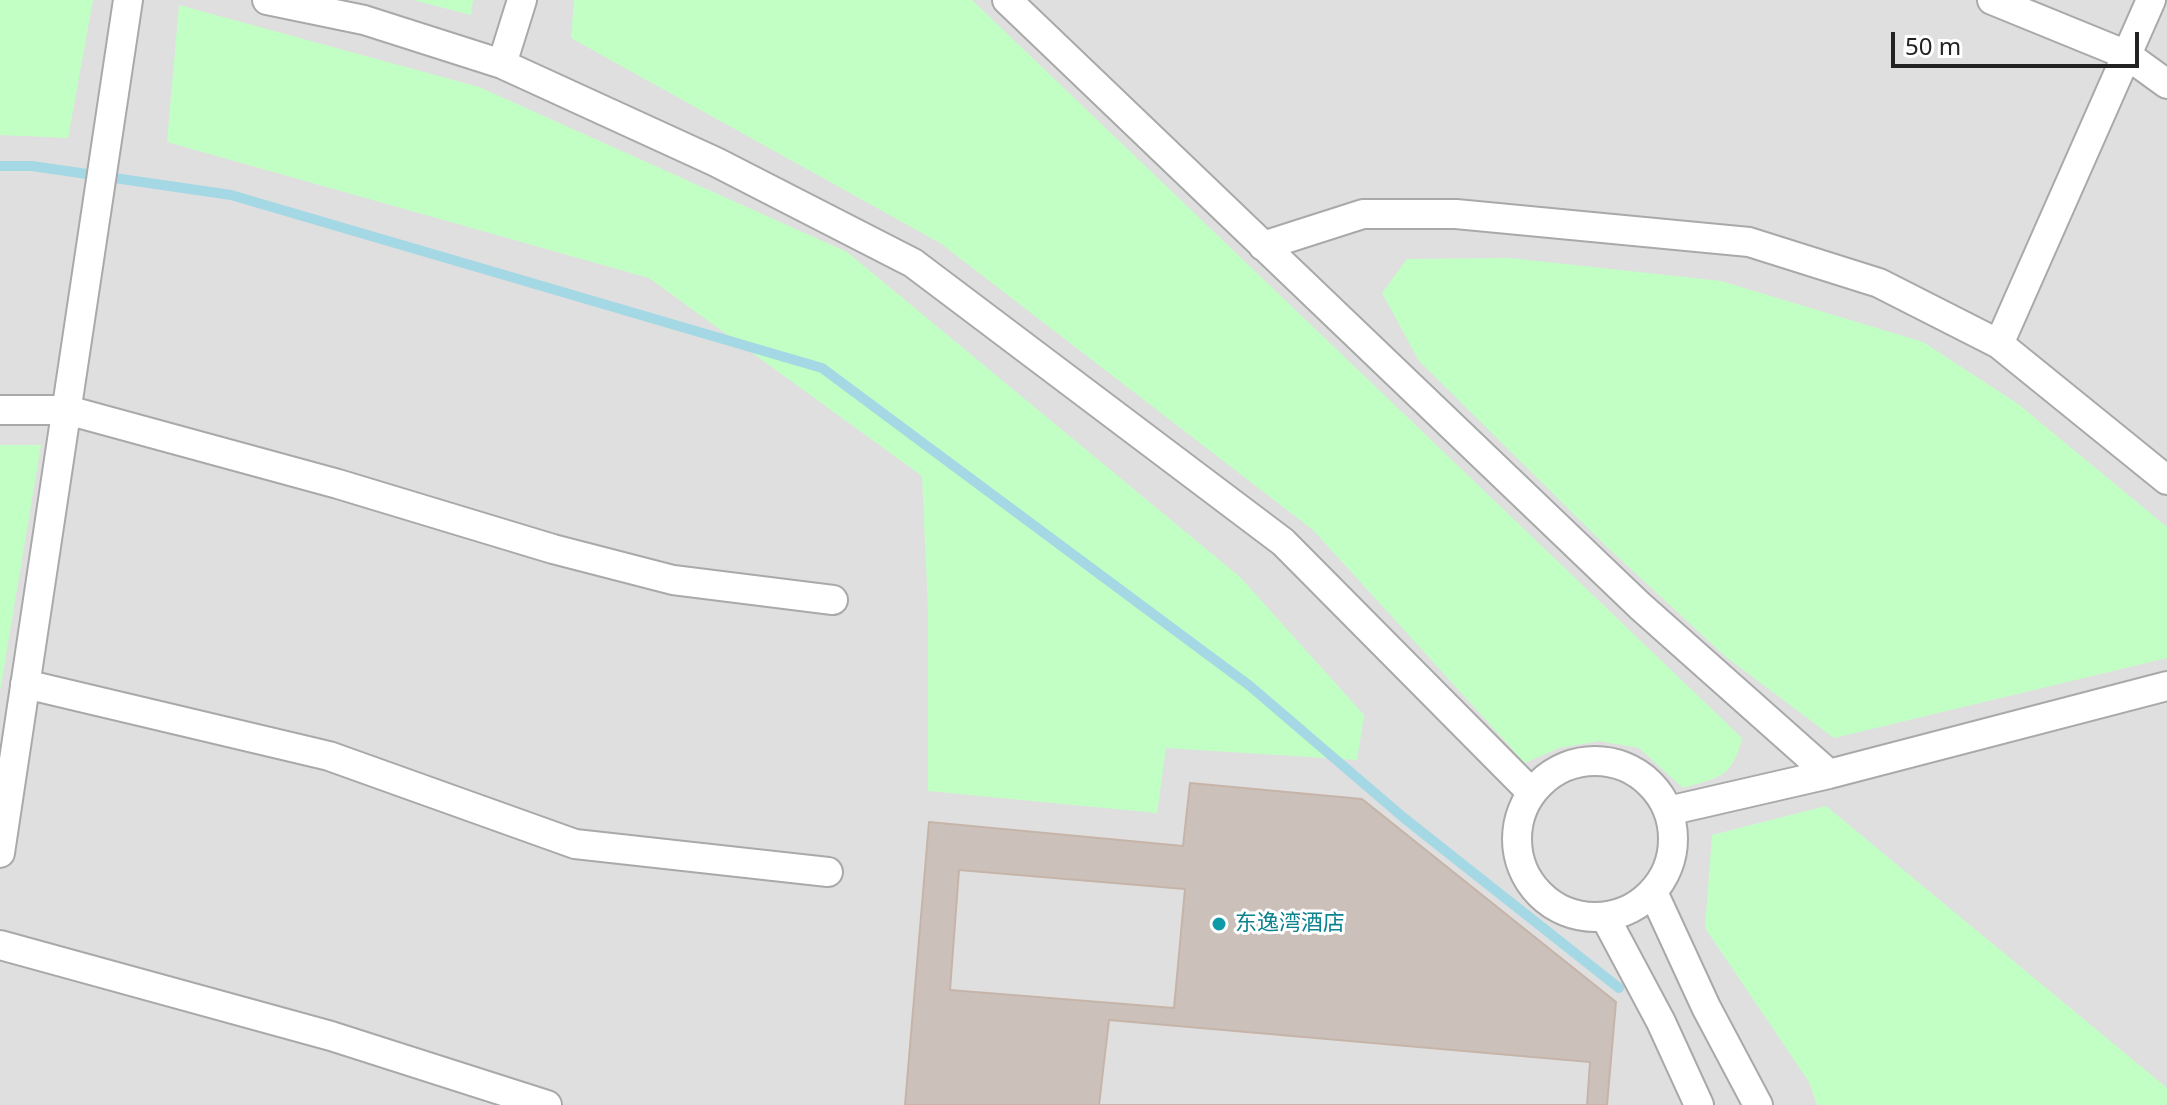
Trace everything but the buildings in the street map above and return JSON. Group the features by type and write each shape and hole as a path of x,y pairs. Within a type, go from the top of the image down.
{"street":[{"path":"0,853 128,0"},
{"path":"267,0 364,20 502,64 716,162 913,263 1283,542 1531,792"},
{"path":"502,64 522,0"},
{"path":"1007,0 1640,606 1829,774"},
{"path":"1992,0 2127,55 2167,84"},
{"path":"1999,344 2151,0"},
{"path":"1263,246 1363,214 1456,214 1749,242 1879,283 1999,344 2167,480"},
{"path":"0,410 67,410 338,484 553,549 673,580 833,600"},
{"path":"25,684 329,756 575,844 828,872"},
{"path":"1668,811 1829,774 2167,686"},
{"path":"1607,761 1633,770 1654,787 1668,811 1674,843 1668,869 1653,892 1631,908 1605,917 1586,917 1560,909 1538,893 1523,870 1516,844 1519,816 1531,792 1554,771 1580,762 1607,761"},
{"path":"1653,892 1706,1007 1758,1105"},
{"path":"1605,917 1661,1022 1699,1105"},
{"path":"0,945 331,1036 547,1105"}],"shaded area":[{"path":"0,0 2167,0 2167,1105 0,1105"}],"green space":[{"path":"0,0 93,0 68,138 0,135"},
{"path":"413,0 473,0 471,15"},
{"path":"574,0 972,0 1742,738 1734,761 1723,774 1683,788 1639,748 1599,741 1559,748 1525,763 1313,530 940,243 571,38"},
{"path":"179,5 479,87 847,252 1240,577 1364,715 1357,760 1166,748 1157,813 928,791 928,609 922,476 649,278 167,142"},
{"path":"1510,258 1721,281 1923,342 2018,404 2167,527 2167,658 1834,738 1726,657 1606,546 1419,361 1382,293 1407,259"},
{"path":"0,445 41,445 0,691"},
{"path":"1826,806 2167,1088 2167,1105 1817,1105 1809,1082 1705,928 1712,835"}],"waterway":[{"path":"0,166 32,166 231,195 822,368 1250,686 1404,818 1619,988"}],"place":[{"name":"东逸湾酒店","path":"1219,924"}]}
